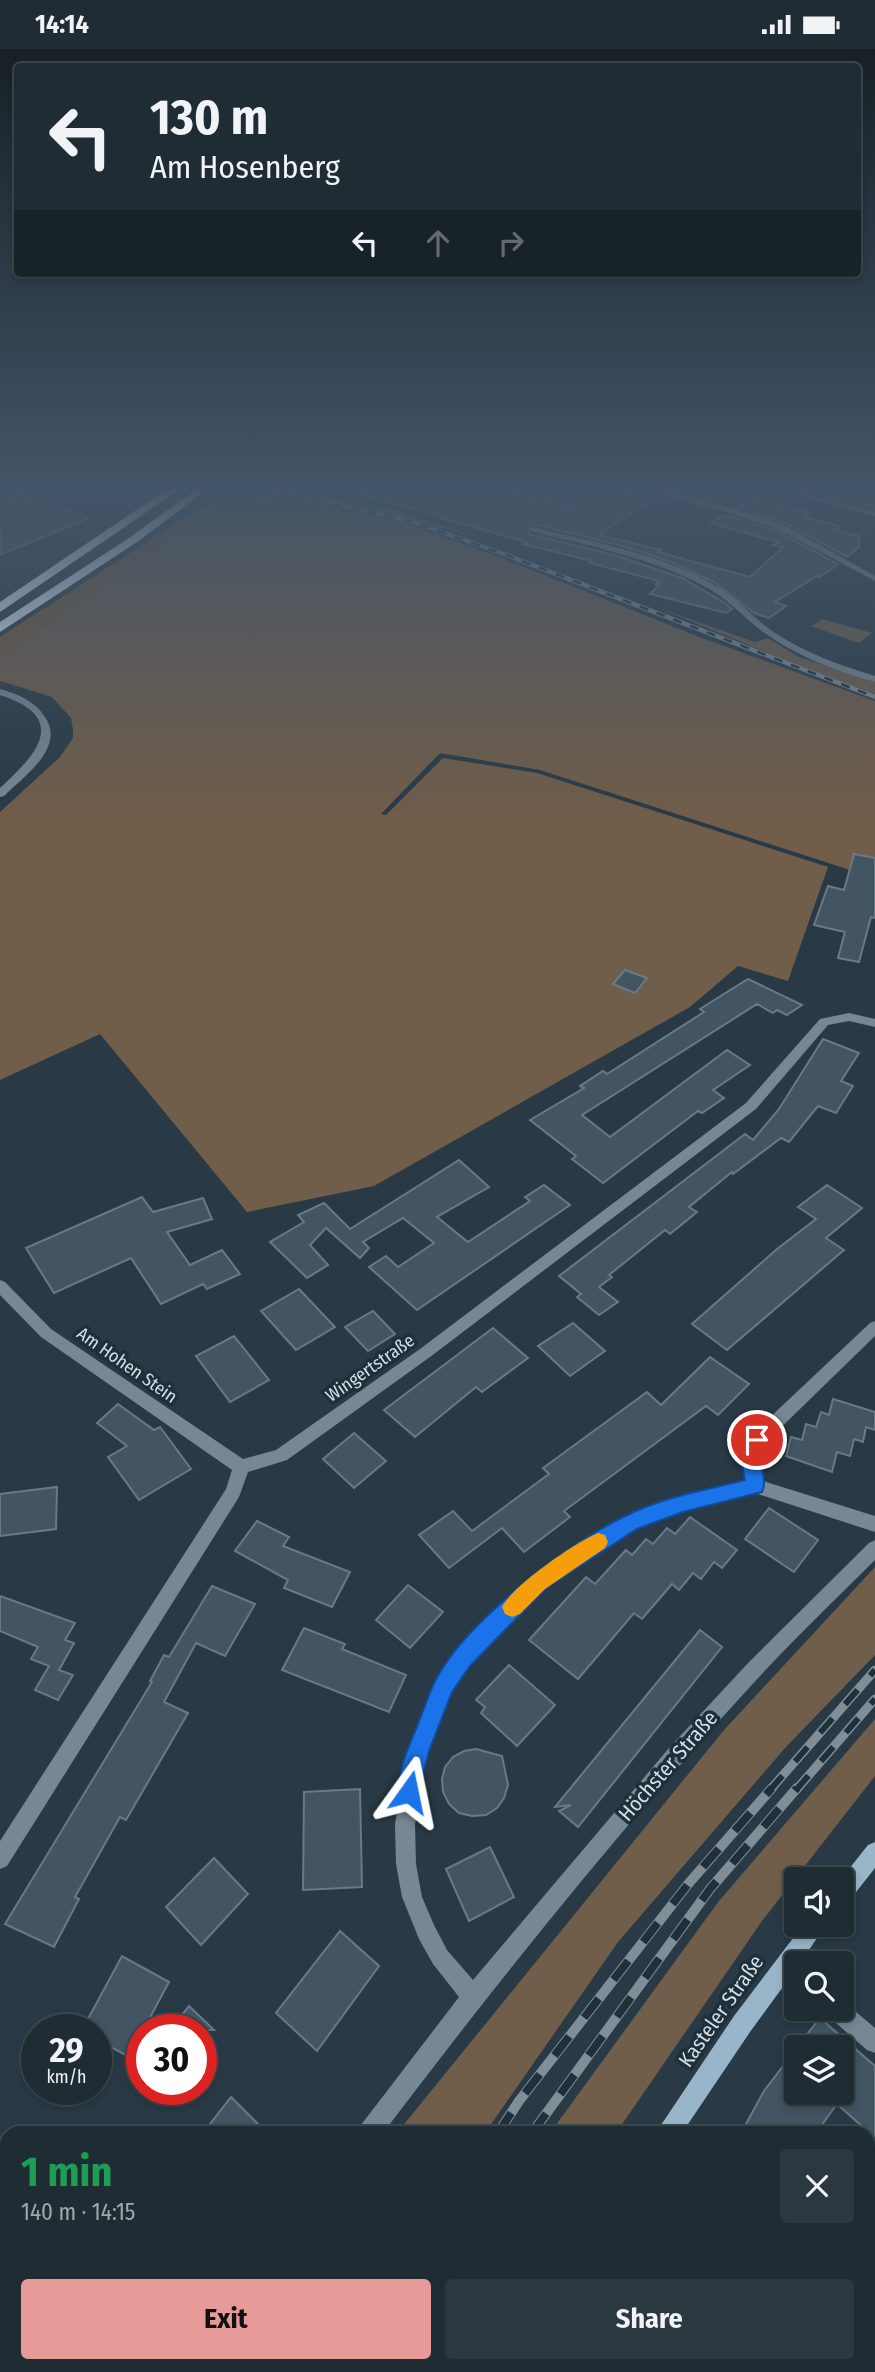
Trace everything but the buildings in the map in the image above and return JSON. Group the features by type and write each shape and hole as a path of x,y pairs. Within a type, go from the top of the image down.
{"highway":[{"path":"0,628 45,598"}],"main road":[{"path":"854,1878 875,1852"},
{"name":"Kasteler Straße","path":"674,2126 784,1977"},
{"name":"Kasteler Straße","path":"680,2126 695,2095"}],"street":[{"path":"730,598 761,627 789,646 875,679"},
{"path":"0,692 16,697 34,708 47,729 47,737 39,754 0,794"},
{"name":"Wingertstraße","path":"241,1467 281,1455 414,1361 751,1106 824,1022 849,1017 875,1023"},
{"name":"Am Hohen Stein","path":"0,1286 46,1333 241,1467"},
{"path":"755,1486 750,1454 757,1440 875,1327"},
{"path":"0,1859 233,1492 241,1467"},
{"path":"473,1997 440,1957 426,1932 412,1896 405,1864 405,1824 412,1778 428,1720 444,1686 462,1659 538,1583 605,1537 630,1523 663,1510 755,1486 875,1524"},
{"name":"Höchster Straße","path":"374,2126 473,1997 685,1745 755,1668 875,1548"},
{"path":"851,2021 875,2042"}],"shaded area":[{"path":"60,598 84,598 0,658 0,637"},
{"path":"84,598 603,598 875,701 875,878 540,770 440,753 381,814 386,815 443,758 537,773 828,867 788,981 738,966 690,1007 374,1186 247,1212 100,1034 0,1080 0,812 60,757 73,738 73,730 71,718 52,697 0,681 0,658"},
{"path":"661,609 755,642 768,638 799,657 875,682 875,694 824,676"},
{"path":"822,619 872,633 859,643 811,626"},
{"path":"875,1567 875,1655 785,1748 618,1942 490,2126 403,2126 724,1730"},
{"path":"875,1719 875,1776 804,1867 784,1867 784,1893 621,2126 555,2126 719,1901"}],"railway":[{"path":"619,598 875,697"},
{"path":"770,1790 875,1670"},
{"path":"796,1790 875,1699"},
{"path":"503,2126 519,2101 689,1883 772,1788"},
{"path":"537,2126 710,1889 797,1788"}],"slow traffic":[{"path":"512,1607 538,1583 598,1542"}],"route":[{"path":"409,1792 428,1720 444,1686 462,1659 503,1616 538,1583 630,1523 683,1503 755,1486 750,1468 750,1454 757,1440"}]}
